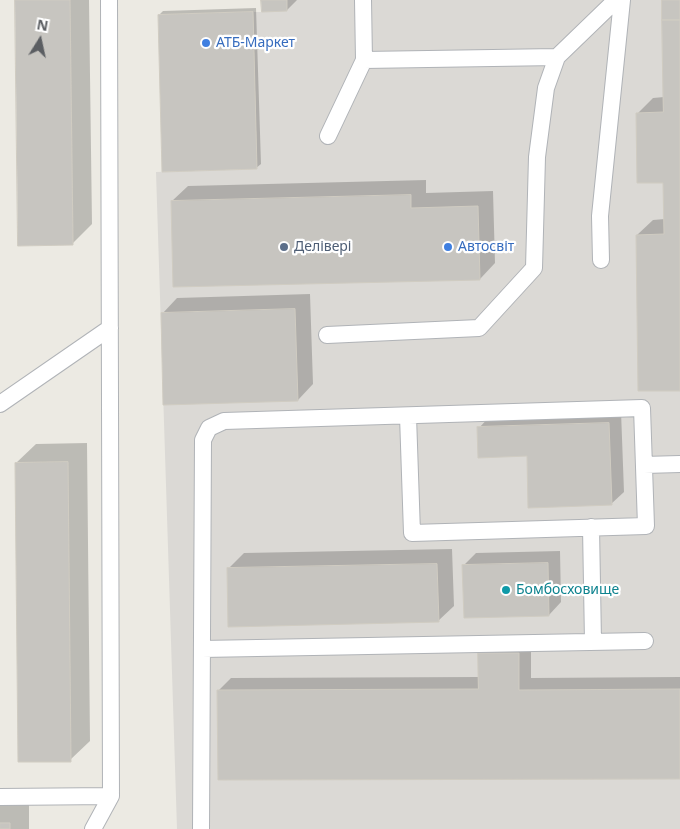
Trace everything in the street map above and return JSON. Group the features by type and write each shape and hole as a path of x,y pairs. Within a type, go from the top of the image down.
{"lane":[{"path":"93,829 111,796 110,0"},
{"path":"328,136 364,60 363,0"},
{"path":"326,334 480,328 534,268 537,157 546,88 557,57 616,0"},
{"path":"601,260 600,216 622,0"},
{"path":"364,60 557,57"},
{"path":"0,404 110,328"},
{"path":"201,829 203,440 209,428 224,421 642,408 646,526 412,532 408,416"},
{"path":"644,465 680,464"},
{"path":"591,527 593,642"},
{"path":"202,649 645,641"},
{"path":"0,798 111,796"}],"shaded area":[{"path":"261,0 680,0 680,829 177,829 156,172 257,169 253,12 262,12"}],"building":[{"path":"15,0 70,0 73,245 18,246"},
{"path":"261,0 287,0 287,11 262,12"},
{"path":"662,0 680,0 680,20 662,20"},
{"path":"253,12 257,169 162,172 158,15"},
{"path":"662,20 680,20 680,391 638,391 636,235 664,234 663,183 637,183 636,113 663,112"},
{"path":"411,195 411,208 478,206 480,280 173,287 171,201"},
{"path":"295,309 298,401 163,405 161,313"},
{"path":"609,423 612,505 528,508 527,456 478,458 477,427"},
{"path":"68,462 71,762 18,762 15,463"},
{"name":"Бомбосховище","path":"548,563 549,616 464,618 462,565"},
{"path":"437,564 439,622 228,627 227,568"},
{"path":"478,653 519,653 519,690 680,689 680,779 218,780 217,690 478,689"},
{"path":"0,823 10,823 10,829 0,829"}],"place":[{"name":"АТБ-Маркет","path":"206,43"},
{"name":"Делівері","path":"284,247"},
{"name":"Автосвіт","path":"448,247"},
{"name":"Бомбосховище","path":"506,590"}]}
